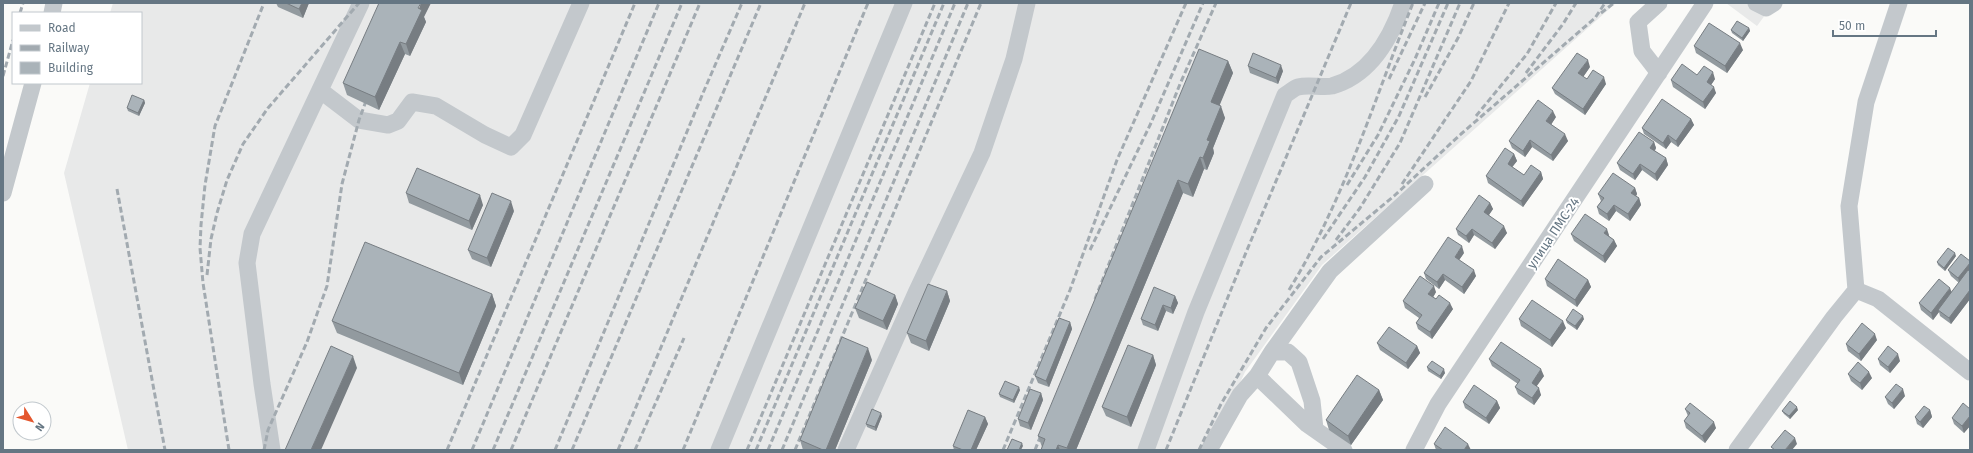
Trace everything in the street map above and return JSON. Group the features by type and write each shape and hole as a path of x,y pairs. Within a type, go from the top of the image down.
{"street":[{"path":"272,450 247,263 252,234 322,91 361,3"},
{"path":"322,91 359,120 388,125 398,121 412,102 436,106 485,135 511,147 524,135 581,3"},
{"path":"719,450 904,3"},
{"path":"846,450 916,293 982,153 1014,59 1027,3"},
{"path":"1146,450 1196,312 1285,95 1298,87 1331,86 1353,76 1380,52 1395,27 1403,3"},
{"path":"1659,3 1638,22 1642,51 1659,73"},
{"name":"улица ПМС-24","path":"1414,450 1438,404 1705,3"},
{"path":"1756,3 1766,8 1774,3"},
{"path":"1737,450 1834,317 1856,290 1849,206 1850,198 1866,102 1899,3"},
{"path":"3,193 33,84"},
{"path":"1209,450 1240,395 1257,376 1272,352 1330,271 1425,184"},
{"path":"1856,290 1878,299 1970,372"},
{"path":"1272,352 1288,352 1299,362 1312,401 1315,429"},
{"path":"1257,376 1315,429 1344,450"}],"shaded area":[{"path":"113,3 1616,3 1322,265 1245,372 1208,450 128,450 64,173 90,84 142,84 142,12 110,12"},
{"path":"1726,3 1774,3 1757,26"}],"building":[{"path":"286,3 302,3 299,9"},
{"path":"379,3 421,3 418,8 422,10 406,44 400,42 375,97 343,83"},
{"path":"1737,21 1749,28 1742,38 1731,30"},
{"path":"1709,23 1740,43 1725,66 1694,46"},
{"path":"1199,49 1228,61 1211,102 1221,106 1207,140 1210,141 1203,158 1200,157 1188,184 1178,180 1067,448 1058,445 1056,450 1041,450 1045,439 1038,436"},
{"path":"1253,53 1281,65 1276,78 1248,66"},
{"path":"1577,53 1588,60 1578,73 1587,79 1593,70 1604,77 1583,109 1552,88"},
{"path":"1682,64 1697,75 1704,66 1713,72 1707,82 1714,87 1703,102 1671,80"},
{"path":"132,95 144,100 138,113 127,108"},
{"path":"1662,99 1691,119 1676,141 1668,135 1663,143 1642,128"},
{"path":"1538,100 1553,111 1546,121 1565,134 1551,155 1530,140 1523,151 1509,141"},
{"path":"1639,132 1654,142 1650,148 1666,158 1655,174 1640,164 1633,174 1617,163"},
{"path":"1505,148 1514,154 1508,164 1524,175 1531,165 1541,172 1521,201 1486,176"},
{"path":"417,168 480,195 469,221 406,193"},
{"path":"1613,173 1635,188 1631,193 1639,198 1628,214 1614,205 1607,214 1597,207 1604,198 1598,194"},
{"path":"492,193 511,201 487,258 468,250"},
{"path":"1479,195 1490,203 1484,212 1504,226 1492,243 1472,229 1466,236 1456,229"},
{"path":"1585,214 1607,229 1604,233 1614,240 1603,256 1571,234"},
{"path":"1448,237 1462,246 1455,257 1474,270 1462,287 1443,274 1437,282 1424,273"},
{"path":"365,242 492,294 459,373 332,321"},
{"path":"1948,248 1955,253 1944,268 1937,262"},
{"path":"1961,254 1970,261 1970,263 1958,278 1948,270"},
{"path":"1558,259 1588,280 1575,300 1545,279"},
{"path":"1968,270 1970,271 1970,290 1949,318 1938,310"},
{"path":"1420,276 1434,286 1428,294 1436,299 1439,295 1450,303 1430,332 1416,323 1422,315 1403,301"},
{"path":"1939,279 1950,288 1931,313 1919,303"},
{"path":"867,282 895,295 883,321 855,308"},
{"path":"928,284 947,291 926,341 907,333"},
{"path":"1154,287 1175,296 1171,308 1163,305 1155,325 1141,319"},
{"path":"1532,300 1563,321 1550,340 1519,319"},
{"path":"1573,309 1583,316 1575,326 1566,320"},
{"path":"1059,318 1070,322 1046,381 1035,376"},
{"path":"1862,323 1875,334 1859,354 1846,344"},
{"path":"1389,327 1417,346 1406,363 1377,343"},
{"path":"842,337 868,348 826,450 823,450 800,440"},
{"path":"1501,342 1541,369 1532,383 1539,388 1532,398 1515,387 1520,380 1489,359"},
{"path":"1128,345 1153,355 1127,417 1102,407"},
{"path":"331,346 353,356 311,450 285,450"},
{"path":"1888,346 1898,354 1888,367 1878,359"},
{"path":"1432,361 1444,369 1440,376 1427,367"},
{"path":"1858,362 1869,372 1860,383 1848,374"},
{"path":"1357,375 1379,390 1348,436 1326,420"},
{"path":"1005,381 1019,387 1013,400 999,394"},
{"path":"1896,384 1903,389 1892,403 1885,397"},
{"path":"1474,385 1497,401 1486,418 1463,402"},
{"path":"1030,389 1041,393 1028,423 1018,419"},
{"path":"1790,401 1797,407 1789,416 1782,411"},
{"path":"1690,403 1714,422 1702,436 1684,421 1690,413 1685,409"},
{"path":"1963,403 1970,409 1970,416 1962,426 1952,418"},
{"path":"1924,406 1930,410 1920,422 1915,417"},
{"path":"872,409 881,413 875,427 866,424"},
{"path":"968,410 985,417 971,450 963,450 953,446"},
{"path":"1445,427 1468,444 1464,450 1443,450 1434,444"},
{"path":"1785,430 1795,438 1785,450 1775,450 1771,447"},
{"path":"1012,439 1022,443 1019,450 1007,450"}],"railway":[{"path":"20,12 23,3"},
{"path":"229,450 203,283 200,248 201,225 205,185 215,126 264,3"},
{"path":"207,275 211,239 217,213 227,180 243,144 268,108 359,3"},
{"path":"447,450 635,3"},
{"path":"472,450 659,3"},
{"path":"493,450 682,3"},
{"path":"511,450 700,3"},
{"path":"555,450 703,93 742,3"},
{"path":"572,450 761,3"},
{"path":"618,450 805,3"},
{"path":"683,450 868,3"},
{"path":"747,450 935,3"},
{"path":"756,450 944,3"},
{"path":"768,450 955,3"},
{"path":"782,450 968,3"},
{"path":"795,450 981,3"},
{"path":"1003,450 1070,290 1117,160 1186,3"},
{"path":"1090,250 1151,123 1203,3"},
{"path":"1095,299 1180,84 1216,3"},
{"path":"1166,450 1247,250 1351,3"},
{"path":"1289,290 1309,256 1342,186 1413,3"},
{"path":"1389,79 1425,3"},
{"path":"1347,185 1378,135 1415,59 1439,3"},
{"path":"1323,239 1365,177 1399,116 1448,3"},
{"path":"1336,240 1360,208 1400,143 1460,3"},
{"path":"1425,97 1458,38 1474,3"},
{"path":"1402,184 1471,81 1509,3"},
{"path":"1476,116 1527,54 1556,3"},
{"path":"1526,73 1563,24 1576,3"},
{"path":"1199,450 1221,404 1266,328 1321,257 1394,196 1461,134 1595,18 1605,3"},
{"path":"1601,13 1614,3"},
{"path":"3,76 12,44"},
{"path":"264,450 268,430 307,342 327,286 342,184 359,120 369,93"},
{"path":"117,189 165,450"},
{"path":"635,450 684,338"},
{"path":"1035,450 1043,430"}]}
